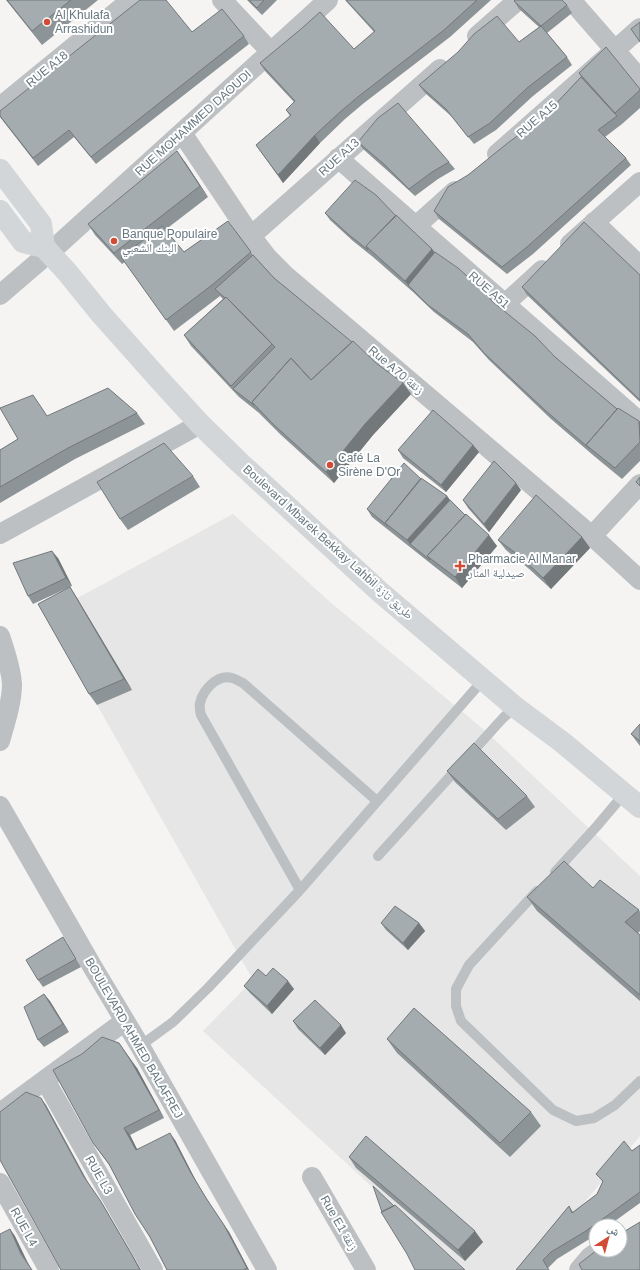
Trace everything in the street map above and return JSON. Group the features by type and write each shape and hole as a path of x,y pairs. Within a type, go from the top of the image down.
{"main road":[{"path":"0,170 41,224 50,248"},
{"path":"0,211 23,242 50,248"},
{"name":"Boulevard Mbarek Bekkay Lahbil طريق تازة","path":"50,248 67,272 106,320 200,424 239,462 380,592 515,707 562,742 640,807"}],"street":[{"name":"RUE A18","path":"0,107 131,0"},
{"path":"222,0 271,52"},
{"name":"RUE MOHAMMED DAOUDI","path":"0,295 50,248 182,133 328,0"},
{"name":"RUE A13","path":"251,236 518,0"},
{"path":"572,0 640,80"},
{"name":"RUE A15","path":"486,164 640,28"},
{"name":"Rue A70 زنقة","path":"182,133 251,236 268,258 285,275 592,536 640,580"},
{"name":"RUE A51","path":"338,158 640,422"},
{"path":"416,226 469,179"},
{"path":"505,304 640,182"},
{"path":"594,222 640,266"},
{"path":"0,534 200,424"},
{"path":"592,536 640,484"},
{"path":"0,636 8,661 12,684 9,712 0,741"},
{"name":"BOULEVARD AHMED BALAFREJ","path":"0,806 140,1046 267,1270"},
{"path":"0,1113 125,1021"},
{"name":"RUE L3","path":"45,1080 153,1270"},
{"name":"Rue E1 زنقة","path":"312,1176 366,1270"},
{"name":"RUE L4","path":"0,1183 49,1270"},
{"path":"579,1270 589,1258"}],"lane":[{"path":"300,890 201,715 200,704 203,695 208,688 219,679 230,678 243,684 377,801"},
{"path":"140,1046 173,1022 208,988 300,890 483,680"},
{"path":"378,856 515,707"},
{"path":"624,794 597,826 469,965 456,989 456,1006 461,1021 553,1110 576,1121 594,1118 615,1105 640,1081"}],"shaded area":[{"path":"233,514 330,602 482,728 640,876 640,1136 528,1270 462,1270 203,1031 253,980 46,615"}],"building":[{"path":"7,0 71,0 32,31"},
{"path":"140,0 166,0 192,32 222,9 244,36 91,157 69,130 33,158 0,116 0,111"},
{"path":"249,0 264,0 257,8"},
{"path":"346,0 477,0 444,30 340,112 315,135 278,175 256,145 291,115 286,110 295,101 260,63 320,12 354,49 375,31"},
{"path":"562,0 567,5 541,26 514,1"},
{"path":"497,16 519,42 541,26 567,57 527,88 490,123 468,137 446,109 419,85 458,52 474,34"},
{"path":"640,22 640,42 631,29"},
{"path":"606,47 640,89 615,113 579,73"},
{"path":"581,77 617,116 598,130 626,158 527,247 502,267 434,211 448,187 468,175 530,127 550,110"},
{"path":"398,103 449,162 432,172 409,189 385,165 358,142 378,118"},
{"path":"177,151 200,186 114,253 88,224"},
{"path":"355,180 376,195 396,216 366,246 368,250 325,213"},
{"path":"396,215 432,249 405,281 366,246"},
{"path":"228,221 251,252 212,285 166,320 121,257 162,226 184,252"},
{"path":"584,222 640,275 640,400 522,287"},
{"path":"435,252 458,268 493,302 535,336 555,357 617,409 586,445 589,448 546,411 484,353 468,334 428,305 408,285"},
{"path":"253,255 274,278 352,342 311,380 291,358 252,402 254,405 233,389 275,347 226,297 225,298 215,289"},
{"path":"226,297 272,344 231,386 184,335"},
{"path":"353,341 376,363 403,383 365,424 326,472 273,424 252,402 291,358 311,380"},
{"path":"108,388 137,413 68,448 0,487 0,450 18,439 0,408 33,395 47,416"},
{"path":"618,408 639,421 640,442 615,468 586,445"},
{"path":"433,410 473,445 441,485 398,450"},
{"path":"164,443 193,476 120,519 97,482"},
{"path":"494,461 516,483 484,524 463,500"},
{"path":"404,463 421,479 385,523 388,526 367,509"},
{"path":"640,477 640,486 636,482"},
{"path":"421,478 447,496 407,540 385,523"},
{"path":"536,495 582,537 543,578 521,557 498,540"},
{"path":"450,500 465,515 427,556 430,560 410,544"},
{"path":"466,514 489,535 455,577 427,556"},
{"path":"52,551 66,578 28,596 13,563"},
{"path":"70,587 124,679 89,694 38,604"},
{"path":"640,724 640,741 631,734"},
{"path":"474,743 527,796 498,819 447,771"},
{"path":"564,861 593,888 600,880 639,910 625,922 640,935 640,995 527,897"},
{"path":"395,906 419,923 403,943 381,923"},
{"path":"63,937 76,959 38,980 26,960"},
{"path":"273,968 288,981 267,1006 244,986 258,969 266,976"},
{"path":"44,994 63,1024 38,1040 24,1007"},
{"path":"315,1000 341,1025 320,1048 293,1021"},
{"path":"414,1008 531,1112 500,1143 387,1039"},
{"path":"102,1037 119,1043 159,1110 124,1128 136,1150 170,1133 191,1173 224,1225 247,1268 243,1270 167,1270 109,1164 93,1143 53,1070 82,1054"},
{"path":"26,1092 41,1098 84,1177 100,1200 140,1270 61,1270 0,1160 0,1112"},
{"path":"366,1136 475,1231 458,1250 349,1157"},
{"path":"624,1141 632,1151 640,1145 640,1192 604,1218 588,1218 588,1230 551,1252 543,1260 549,1270 516,1270 569,1206 572,1213 597,1194 603,1181 596,1174"},
{"path":"373,1186 394,1206 382,1212"},
{"path":"395,1205 465,1270 415,1270 381,1212"},
{"path":"640,1222 640,1270 582,1270 579,1264 588,1257 628,1258 628,1229"},
{"path":"10,1229 21,1254 32,1270 0,1270 0,1234"}],"place":[{"name":"Al Khulafa Arrashidun","path":"47,22"},
{"name":"Banque Populaire البنك الشعبي","path":"114,241"},
{"name":"Café La Sirène D'Or","path":"330,465"},
{"name":"Pharmacie Al Manar صيدلية المنار","path":"460,566"}]}
